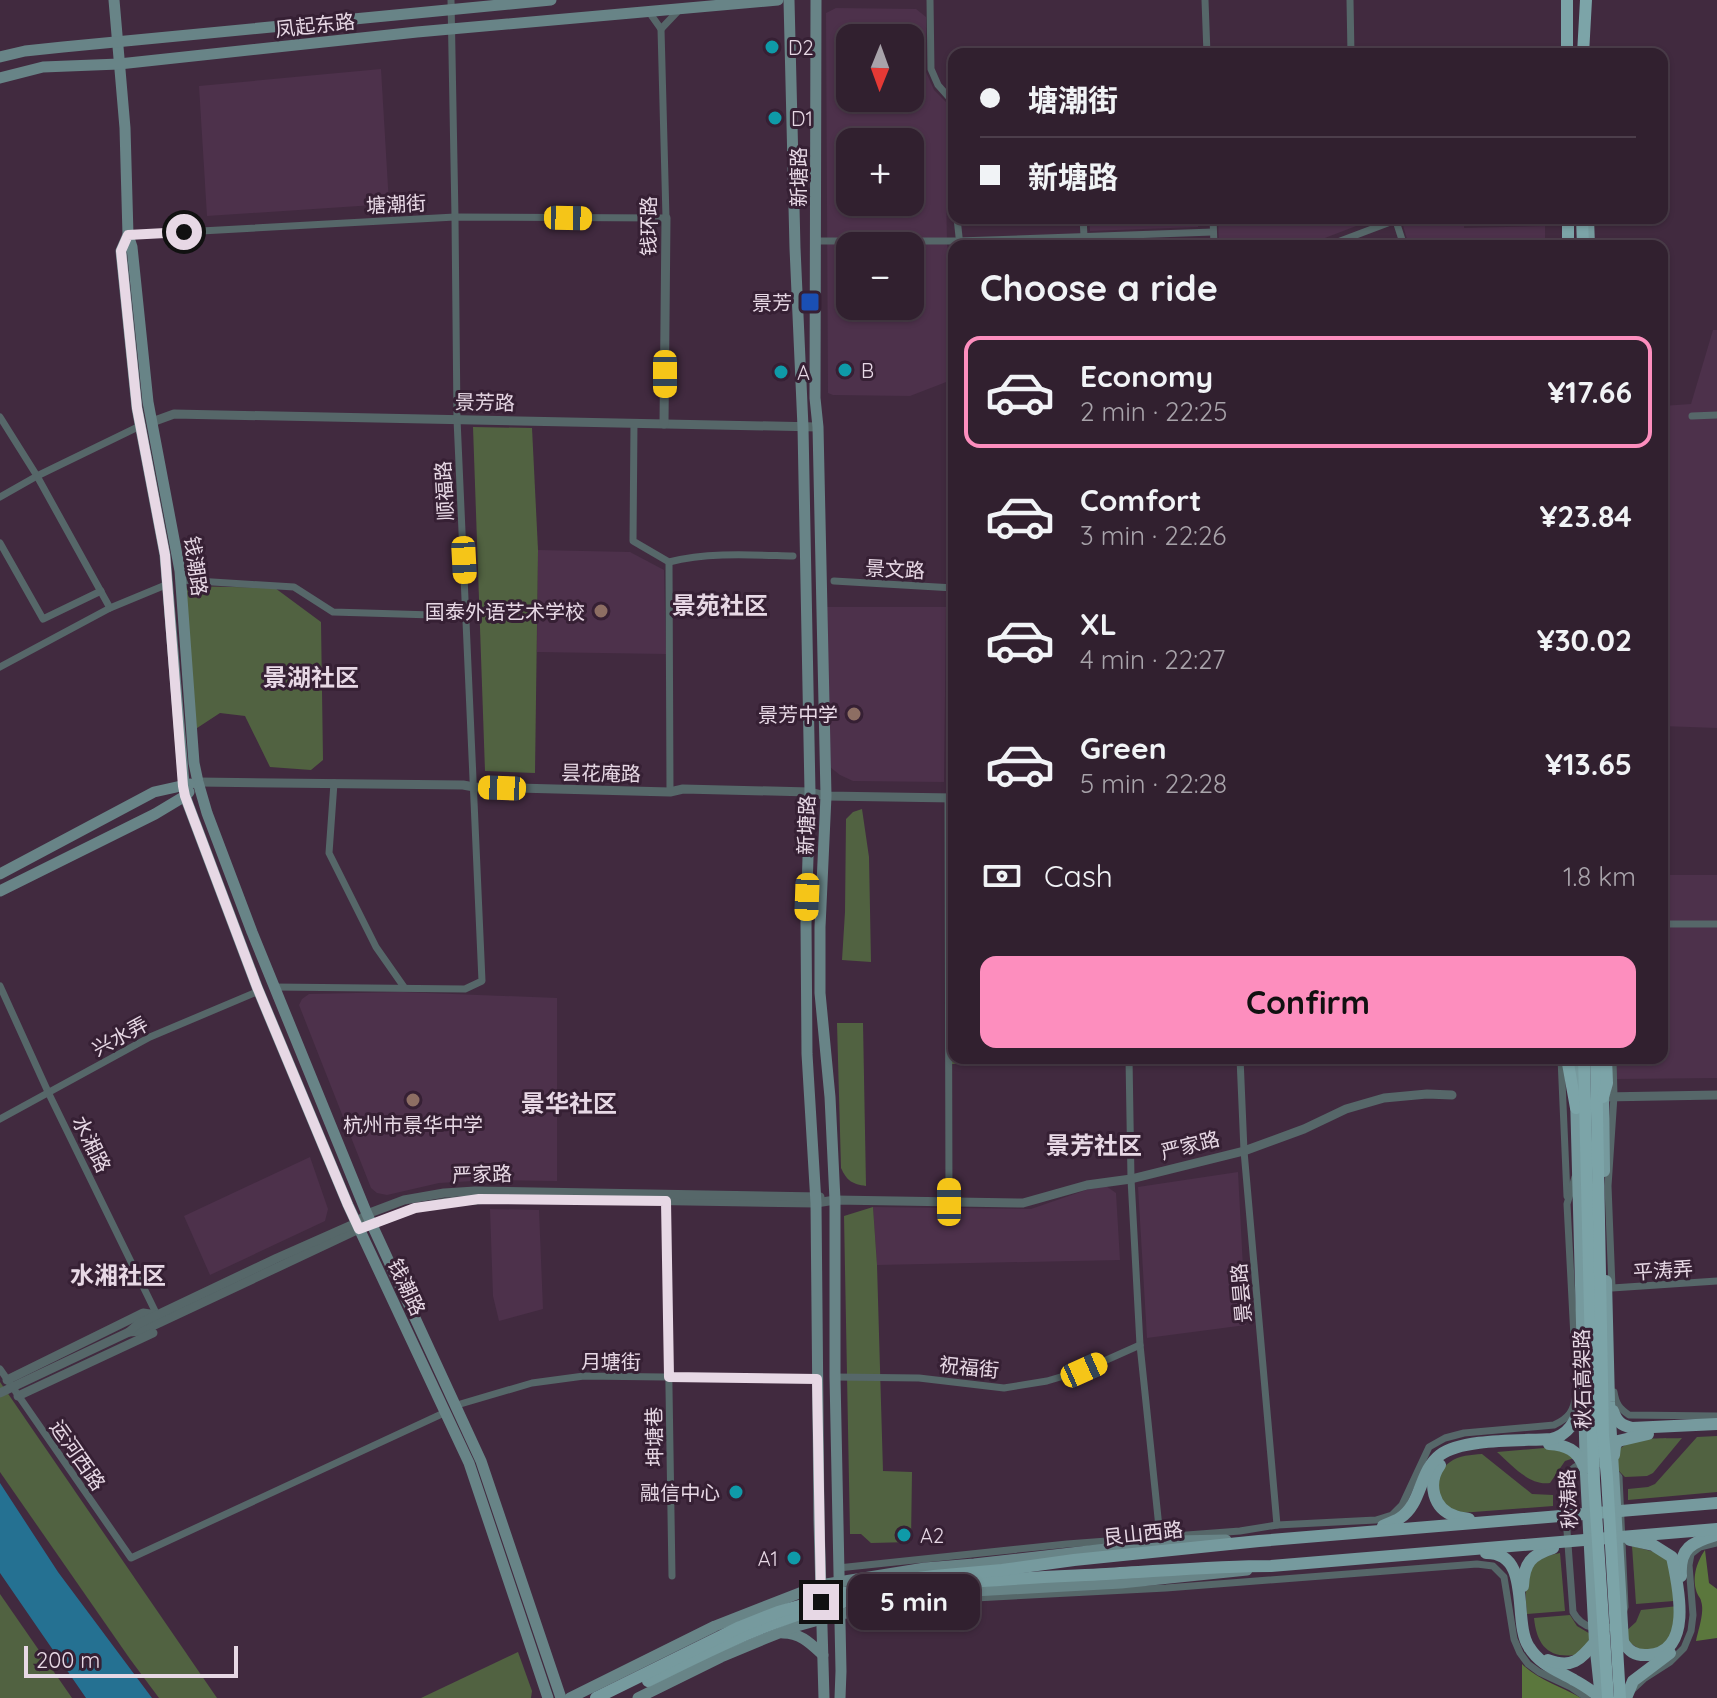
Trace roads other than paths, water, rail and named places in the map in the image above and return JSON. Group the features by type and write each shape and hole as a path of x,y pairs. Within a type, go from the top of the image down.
{"highway":[{"path":"1564,0 1565,48"},
{"path":"1582,0 1582,48"},
{"path":"1565,1064 1576,1108"},
{"name":"秋石高架路","path":"1584,1064 1594,1467 1608,1698"},
{"name":"秋石高架路","path":"1596,1064 1603,1435 1626,1697"},
{"path":"1605,1064 1609,1096"}],"main road":[{"name":"钱潮路","path":"114,0 125,128 128,235 132,247 148,402 146,424 168,584 184,791 259,991 358,1226 481,1461 561,1698"},
{"name":"凤起东路","path":"0,57 25,51 451,4 551,0"},
{"name":"凤起东路","path":"0,78 43,67 119,64 450,29 778,0"},
{"name":"新塘路","path":"789,0 803,427 810,792 807,1054 816,1199 824,1698"},
{"name":"新塘路","path":"816,0 815,398 826,796 820,993 830,1097 835,1200 840,1698"},
{"name":"钱潮路","path":"146,424 181,580 194,763 207,813 274,987 452,1409 548,1698"},
{"name":"昙花庵路","path":"0,891 141,821 198,782"},
{"name":"昙花庵路","path":"0,874 154,792 184,791"},
{"name":"秋涛路","path":"1575,1064 1595,1642 1593,1698"},
{"path":"1609,1096 1603,1208 1626,1697"},
{"path":"1371,1530 1408,1512 1425,1474 1438,1456 1462,1445 1560,1437 1576,1420 1585,1397"},
{"path":"1612,1397 1617,1420 1632,1428 1717,1424"},
{"path":"1613,1458 1618,1441 1629,1437 1717,1430"},
{"path":"1489,1522 1454,1516 1433,1495 1432,1485 1437,1469 1453,1454 1465,1450 1562,1445 1589,1466"},
{"name":"艮山西路","path":"596,1698 740,1627 778,1612 904,1579 1371,1530 1717,1502"},
{"path":"1626,1697 1633,1681 1668,1655 1683,1636 1686,1622 1680,1571 1682,1557 1695,1542 1717,1532"},
{"name":"艮山西路","path":"613,1698 782,1620 883,1592 909,1588 987,1580 1271,1566 1615,1537 1717,1532"},
{"path":"1615,1537 1653,1545 1672,1557 1680,1623 1672,1644 1662,1652 1636,1654 1627,1649 1622,1640"},
{"path":"570,1698 715,1626 820,1585 839,1574 974,1564 1176,1541 1259,1541"},
{"path":"1578,1541 1539,1552 1527,1563 1523,1583 1527,1635 1541,1656 1558,1664 1576,1661 1595,1642"},
{"path":"1430,1553 1494,1553 1503,1558 1517,1577 1523,1634 1528,1646 1548,1668 1596,1694 1593,1698"},
{"path":"638,1698 721,1657 779,1633 840,1614 974,1591 1173,1579 1271,1566"},
{"path":"779,1633 792,1633 805,1639 823,1655"}],"street":[{"path":"930,0 931,69 938,85 948,96"},
{"path":"1205,0 1207,48"},
{"path":"1350,0 1351,48"},
{"name":"顺福路","path":"404,987 465,989 482,981 457,419 451,4"},
{"path":"649,12 661,29 680,9"},
{"name":"钱环路","path":"661,29 666,218 664,424"},
{"name":"塘潮街","path":"128,235 455,217 666,218"},
{"path":"1083,224 1084,236"},
{"path":"1213,224 1214,240"},
{"path":"1343,240 1385,224"},
{"path":"1022,240 1213,232"},
{"path":"816,241 948,244"},
{"name":"景芳路","path":"146,424 174,414 818,427"},
{"path":"1692,416 1717,415"},
{"path":"0,417 37,476 110,608"},
{"path":"634,423 633,541 669,562 722,555 793,556"},
{"path":"0,497 146,424"},
{"path":"0,543 43,619 101,591"},
{"path":"669,562 670,792"},
{"path":"181,580 294,587 333,612 466,616"},
{"name":"景文路","path":"834,581 948,588"},
{"path":"0,667 110,608 168,584"},
{"name":"昙花庵路","path":"198,782 463,785 670,792 683,789 948,798"},
{"path":"334,783 329,853 376,947 404,987"},
{"path":"1668,924 1717,924"},
{"name":"水湘路","path":"0,986 157,1315"},
{"path":"274,987 404,987"},
{"name":"兴水弄","path":"0,1119 150,1037 259,991"},
{"path":"949,1202 950,1064"},
{"path":"1129,1064 1131,1179 1140,1345 1160,1537"},
{"name":"景昙路","path":"1240,1064 1244,1151 1277,1525"},
{"path":"1564,1064 1567,1204 1585,1397"},
{"path":"1612,1064 1608,1186 1612,1397 1620,1409 1629,1415 1717,1416"},
{"name":"严家路","path":"129,1332 142,1331 174,1316 358,1226 404,1200 475,1191 1023,1203 1087,1185 1131,1179 1244,1151 1304,1129 1346,1109 1384,1098 1452,1095"},
{"path":"1609,1096 1717,1095"},
{"path":"1567,1204 1577,1167"},
{"name":"严家路","path":"370,1219 415,1208 479,1199 816,1199"},
{"name":"坤塘巷","path":"666,1201 672,1576"},
{"name":"严家路","path":"0,1393 277,1258 358,1226"},
{"name":"平涛弄","path":"1612,1288 1717,1281"},
{"name":"严家路","path":"7,1380 143,1313 157,1315"},
{"name":"严家路","path":"18,1396 166,1326 174,1316"},
{"name":"祝福街","path":"835,1377 919,1378 1004,1388 1047,1381 1084,1370 1140,1345"},
{"name":"运河西路","path":"0,1369 131,1558"},
{"name":"月塘街","path":"131,1558 452,1409 532,1383 584,1376 817,1379"},
{"path":"839,1574 1026,1548 1240,1531 1277,1525 1376,1520 1392,1515 1402,1505 1429,1447 1445,1438 1464,1433 1554,1425 1564,1421 1585,1397 1612,1397"},
{"path":"1577,1465 1589,1466 1609,1465 1619,1477 1625,1607 1619,1625 1600,1628 1586,1627 1573,1612 1564,1490 1569,1471 1577,1465"},
{"path":"933,1598 970,1599 1166,1588 1477,1564 1493,1566 1504,1577 1514,1639 1528,1664 1593,1698 1626,1697 1684,1648 1693,1615 1691,1554 1700,1547 1717,1543"},
{"path":"1600,1628 1606,1673 1626,1697"},
{"path":"1593,1698 1602,1672 1600,1628"}],"water":[{"path":"0,1483 58,1572 152,1698 86,1698 0,1573"}],"place":[{"name":"D2","path":"772,47"},
{"name":"D1","path":"775,118"},
{"name":"景芳","path":"810,302"},
{"name":"B","path":"845,370"},
{"name":"A","path":"781,372"},
{"name":"国泰外语艺术学校","path":"601,611"},
{"name":"景芳中学","path":"854,714"},
{"name":"杭州市景华中学","path":"413,1100"},
{"name":"融信中心","path":"736,1492"},
{"name":"A2","path":"904,1535"},
{"name":"A1","path":"794,1558"}],"district":[{"name":"景苑社区","path":"720,605"},
{"name":"景湖社区","path":"311,677"},
{"name":"景华社区","path":"569,1103"},
{"name":"景芳社区","path":"1094,1145"},
{"name":"水湘社区","path":"118,1275"}]}
